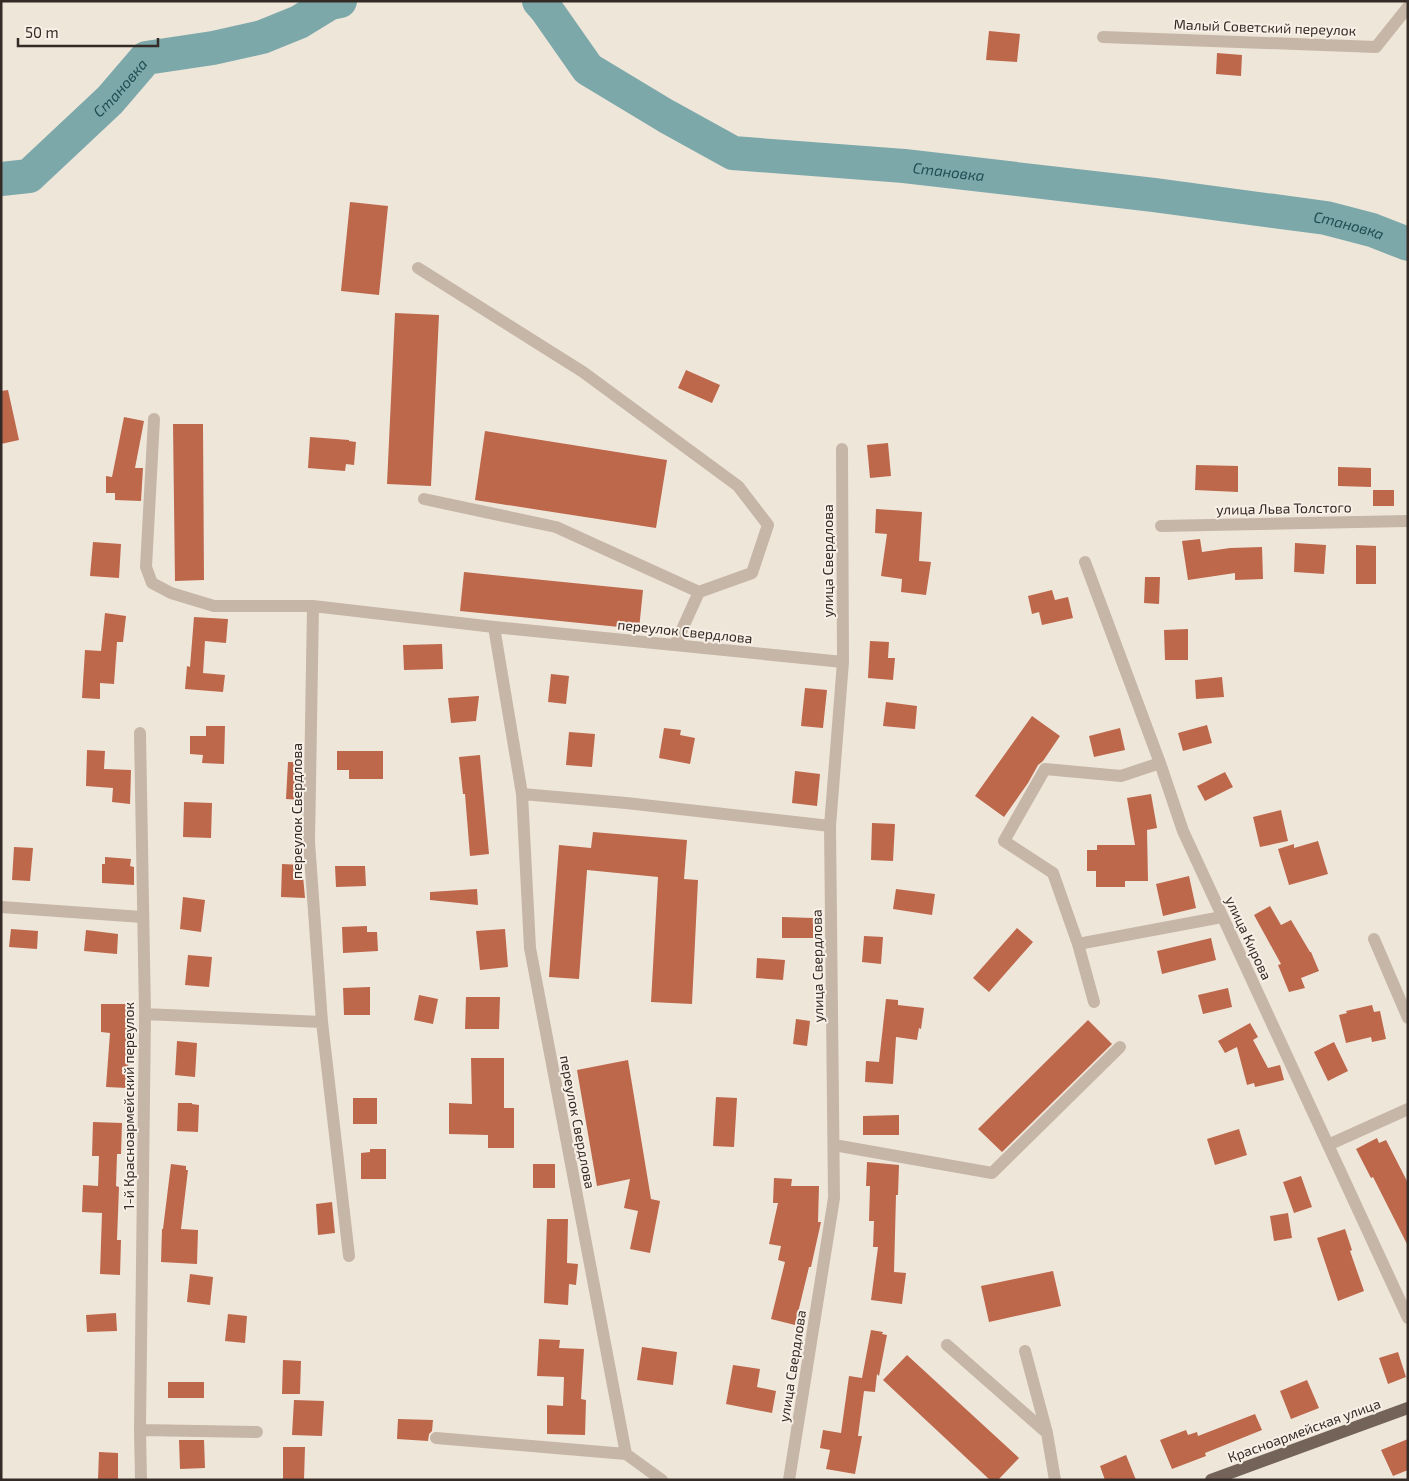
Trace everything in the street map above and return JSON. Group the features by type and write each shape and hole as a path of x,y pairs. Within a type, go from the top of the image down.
{"main road":[{"name":"Красноармейская улица","path":"1211,1480 1408,1408"}],"street":[{"name":"Малый Советский переулок","path":"1103,36 1376,46 1408,7"},
{"path":"418,268 583,372 738,486 768,525 752,573 699,592 556,527 424,500"},
{"path":"154,419 146,567 152,583 171,593 214,606 314,606"},
{"name":"улица Свердлова","path":"789,1480 834,1198 830,826 843,662 842,449"},
{"name":"улица Льва Толстого","path":"1160,526 1408,521"},
{"name":"улица Кирова","path":"1085,562 1160,763 1183,831 1408,1318"},
{"path":"675,645 699,592"},
{"name":"переулок Свердлова","path":"349,1256 322,1022 309,842 314,606 494,627 843,662"},
{"name":"переулок Свердлова","path":"494,627 522,794 530,948 626,1454"},
{"name":"1-й Красноармейский переулок","path":"140,733 145,1014 141,1480"},
{"path":"1094,1002 1078,944 1053,874 1004,841 1045,769 1121,776 1160,763"},
{"path":"522,794 626,803 830,826"},
{"path":"1,907 142,917"},
{"path":"1078,944 1222,917"},
{"path":"1374,939 1408,1018"},
{"path":"145,1014 322,1022"},
{"path":"834,1146 992,1173 1120,1047"},
{"path":"1328,1145 1408,1109"},
{"path":"947,1345 1047,1433"},
{"path":"1025,1351 1047,1433 1055,1480"},
{"path":"140,1430 257,1432"},
{"path":"436,1438 626,1454 662,1480"}],"building":[{"path":"989,31 1020,34 1017,62 986,60"},
{"path":"1217,53 1242,55 1241,76 1216,74"},
{"path":"350,202 388,206 379,295 341,291"},
{"path":"395,313 439,315 431,486 387,484"},
{"path":"686,370 720,385 712,403 678,388"},
{"path":"8,390 19,440 1,444 1,391"},
{"path":"124,417 144,421 135,468 143,468 141,501 115,500 115,493 106,493 106,476 112,477"},
{"path":"173,424 203,424 204,580 175,581"},
{"path":"485,431 667,460 656,528 475,500"},
{"path":"310,437 356,442 354,465 346,464 345,471 308,468"},
{"path":"888,443 891,476 870,478 867,445"},
{"path":"1196,465 1238,466 1238,492 1195,490"},
{"path":"1338,467 1371,468 1371,487 1338,486"},
{"path":"1373,490 1394,490 1394,506 1373,506"},
{"path":"876,509 922,512 919,561 931,562 926,595 901,592 902,579 881,576 887,534 875,533"},
{"path":"1200,539 1202,552 1230,548 1262,547 1263,579 1235,580 1235,573 1188,580 1182,541"},
{"path":"93,542 121,544 119,578 90,576"},
{"path":"1295,543 1326,545 1324,574 1294,572"},
{"path":"1356,545 1376,546 1376,584 1356,584"},
{"path":"464,572 643,590 639,629 460,611"},
{"path":"1145,577 1160,577 1159,604 1144,603"},
{"path":"1052,590 1055,600 1068,597 1073,618 1042,625 1039,612 1032,614 1028,596"},
{"path":"105,613 126,616 123,642 117,642 114,684 100,683 100,699 82,698 85,650 101,651"},
{"path":"194,617 228,619 226,643 205,641 203,673 225,675 223,692 185,689 187,666 190,667"},
{"path":"1188,629 1188,660 1165,660 1164,630"},
{"path":"870,641 889,642 888,658 895,658 893,680 868,678"},
{"path":"442,644 443,669 404,670 403,645"},
{"path":"551,674 569,676 566,704 548,702"},
{"path":"1222,677 1224,697 1196,699 1195,680"},
{"path":"805,688 827,690 823,728 801,726"},
{"path":"479,696 476,721 451,723 448,698"},
{"path":"886,702 917,706 915,729 883,726"},
{"path":"1032,716 1060,736 1043,761 1038,765 1004,817 975,796"},
{"path":"1207,725 1212,743 1183,751 1178,733"},
{"path":"206,726 225,726 224,764 202,763 203,755 190,754 190,736 206,736"},
{"path":"664,728 681,730 680,735 695,738 690,764 659,758"},
{"path":"1120,728 1125,750 1094,757 1089,736"},
{"path":"569,732 595,734 592,767 566,765"},
{"path":"87,750 105,751 104,769 131,770 130,804 112,802 113,788 86,786"},
{"path":"337,751 383,751 383,779 349,779 349,770 337,770"},
{"path":"480,755 489,854 470,856 465,794 463,794 459,757"},
{"path":"288,762 302,762 302,800 286,799"},
{"path":"795,771 820,774 817,806 792,803"},
{"path":"1225,772 1233,787 1205,801 1197,786"},
{"path":"1151,794 1157,828 1147,830 1148,881 1125,881 1125,887 1096,887 1096,871 1087,871 1087,850 1097,850 1097,845 1135,845 1127,798"},
{"path":"184,802 212,803 211,838 183,837"},
{"path":"1281,810 1288,841 1260,847 1253,817"},
{"path":"872,823 895,824 893,861 871,860"},
{"path":"593,832 687,840 684,879 698,880 692,1004 651,1002 658,877 587,870 579,979 549,977 559,845 591,848"},
{"path":"1318,841 1328,874 1289,885 1278,849 1294,844 1294,848"},
{"path":"14,847 33,848 30,881 12,880"},
{"path":"105,857 131,859 130,866 134,867 134,885 102,883 102,864 105,864"},
{"path":"282,864 302,865 305,898 281,897"},
{"path":"335,866 365,866 366,886 336,887"},
{"path":"1189,876 1196,908 1163,916 1156,884"},
{"path":"477,889 478,905 430,900 430,892"},
{"path":"896,889 935,894 932,915 893,909"},
{"path":"183,897 205,900 201,932 180,929"},
{"path":"1270,906 1281,925 1291,920 1311,952 1319,971 1301,978 1305,988 1289,992 1278,965 1281,964 1254,915"},
{"path":"782,917 813,918 813,938 782,938"},
{"path":"367,926 367,932 377,932 378,951 343,953 342,927"},
{"path":"1017,928 1033,942 989,992 973,978"},
{"path":"11,929 38,931 37,949 9,947"},
{"path":"505,929 508,967 480,970 476,931"},
{"path":"86,930 118,934 117,954 84,951"},
{"path":"864,936 883,937 881,964 862,962"},
{"path":"1211,938 1216,960 1162,974 1157,951"},
{"path":"188,955 212,957 209,987 185,985"},
{"path":"757,958 785,960 783,980 756,978"},
{"path":"370,987 370,1015 344,1015 343,988"},
{"path":"1228,988 1232,1007 1203,1014 1198,995"},
{"path":"419,995 438,999 433,1024 414,1020"},
{"path":"466,997 500,997 499,1029 465,1029"},
{"path":"886,999 898,1000 898,1005 924,1008 921,1029 919,1028 917,1040 896,1037 893,1084 865,1082 866,1061 879,1062"},
{"path":"101,1004 129,1004 127,1088 106,1087 110,1033 101,1032"},
{"path":"1372,1005 1374,1012 1380,1011 1386,1039 1372,1042 1371,1037 1346,1043 1339,1015 1347,1013 1346,1011"},
{"path":"796,1019 810,1021 807,1046 793,1044"},
{"path":"1088,1020 1112,1044 1002,1152 978,1129"},
{"path":"1250,1023 1258,1037 1253,1040 1268,1068 1280,1065 1284,1080 1255,1087 1254,1083 1247,1085 1237,1047 1225,1053 1218,1041"},
{"path":"177,1041 197,1043 195,1077 175,1075"},
{"path":"1334,1042 1348,1071 1328,1081 1314,1052"},
{"path":"471,1058 504,1058 504,1108 514,1108 514,1148 488,1148 488,1135 449,1134 449,1103 472,1104"},
{"path":"628,1060 651,1199 660,1201 650,1253 630,1249 638,1211 624,1208 630,1179 597,1186 577,1070"},
{"path":"716,1097 737,1098 734,1147 713,1146"},
{"path":"353,1098 377,1098 377,1124 353,1124"},
{"path":"178,1103 199,1105 198,1132 177,1131"},
{"path":"899,1115 899,1135 863,1135 863,1116"},
{"path":"93,1122 122,1123 121,1154 117,1154 116,1186 119,1187 117,1240 121,1240 120,1275 100,1274 102,1213 82,1212 83,1185 98,1186 99,1156 92,1156"},
{"path":"1239,1129 1247,1155 1215,1165 1207,1139"},
{"path":"1377,1138 1379,1143 1386,1140 1408,1183 1408,1246 1373,1177 1371,1178 1356,1149"},
{"path":"370,1149 386,1149 386,1179 361,1179 361,1153 370,1152"},
{"path":"867,1162 899,1165 898,1195 896,1195 894,1272 906,1273 902,1304 871,1300 878,1247 873,1247 874,1221 869,1221 870,1186 866,1186"},
{"path":"171,1164 186,1166 186,1170 188,1170 181,1229 198,1230 197,1264 161,1262 162,1229"},
{"path":"533,1164 555,1164 555,1188 533,1188"},
{"path":"1301,1176 1312,1207 1294,1213 1283,1182"},
{"path":"774,1178 792,1179 791,1186 819,1186 818,1222 821,1222 795,1325 771,1319 785,1262 778,1260 781,1246 769,1244 778,1203 773,1203"},
{"path":"332,1202 335,1233 318,1235 316,1204"},
{"path":"1288,1213 1292,1238 1274,1241 1270,1216"},
{"path":"547,1219 568,1219 567,1263 578,1264 576,1285 569,1284 568,1305 544,1303"},
{"path":"1345,1229 1352,1250 1350,1251 1364,1291 1338,1301 1317,1238"},
{"path":"1053,1271 1061,1306 989,1322 981,1286"},
{"path":"190,1274 213,1277 210,1305 187,1302"},
{"path":"116,1313 117,1331 87,1332 86,1315"},
{"path":"228,1314 247,1316 245,1343 225,1341"},
{"path":"871,1330 883,1332 882,1334 887,1335 879,1376 877,1374 875,1392 864,1391 858,1436 862,1436 855,1474 826,1469 830,1450 820,1448 823,1430 841,1433 849,1376 862,1378"},
{"path":"539,1339 560,1340 559,1348 584,1349 581,1399 586,1400 585,1435 547,1434 547,1405 563,1406 564,1377 537,1376"},
{"path":"642,1347 677,1352 673,1385 637,1380"},
{"path":"1398,1352 1406,1377 1388,1384 1379,1358"},
{"path":"907,1355 1019,1458 998,1480 990,1480 883,1380"},
{"path":"283,1360 301,1361 300,1394 282,1394"},
{"path":"733,1365 760,1369 757,1387 776,1391 772,1413 726,1404"},
{"path":"1307,1380 1319,1408 1291,1419 1280,1391"},
{"path":"168,1382 204,1382 204,1398 168,1398"},
{"path":"294,1400 324,1401 322,1436 292,1435"},
{"path":"1255,1414 1262,1430 1205,1453 1206,1456 1172,1469 1160,1440 1186,1430 1188,1435 1197,1432 1198,1436"},
{"path":"398,1419 433,1420 432,1431 429,1434 428,1441 397,1439"},
{"path":"1408,1439 1408,1470 1393,1476 1381,1450"},
{"path":"179,1440 204,1440 205,1468 180,1469"},
{"path":"283,1447 305,1447 304,1480 283,1479"},
{"path":"99,1452 118,1453 118,1480 98,1480"},
{"path":"1126,1455 1136,1480 1105,1480 1100,1466"}],"waterway":[{"name":"Становка","path":"1,179 29,176 110,100 146,58 213,48 262,37 299,22 330,3 340,1"},
{"name":"Становка","path":"539,1 588,69 666,116 733,153 904,166 1154,195 1326,218 1372,230 1408,244"}]}
